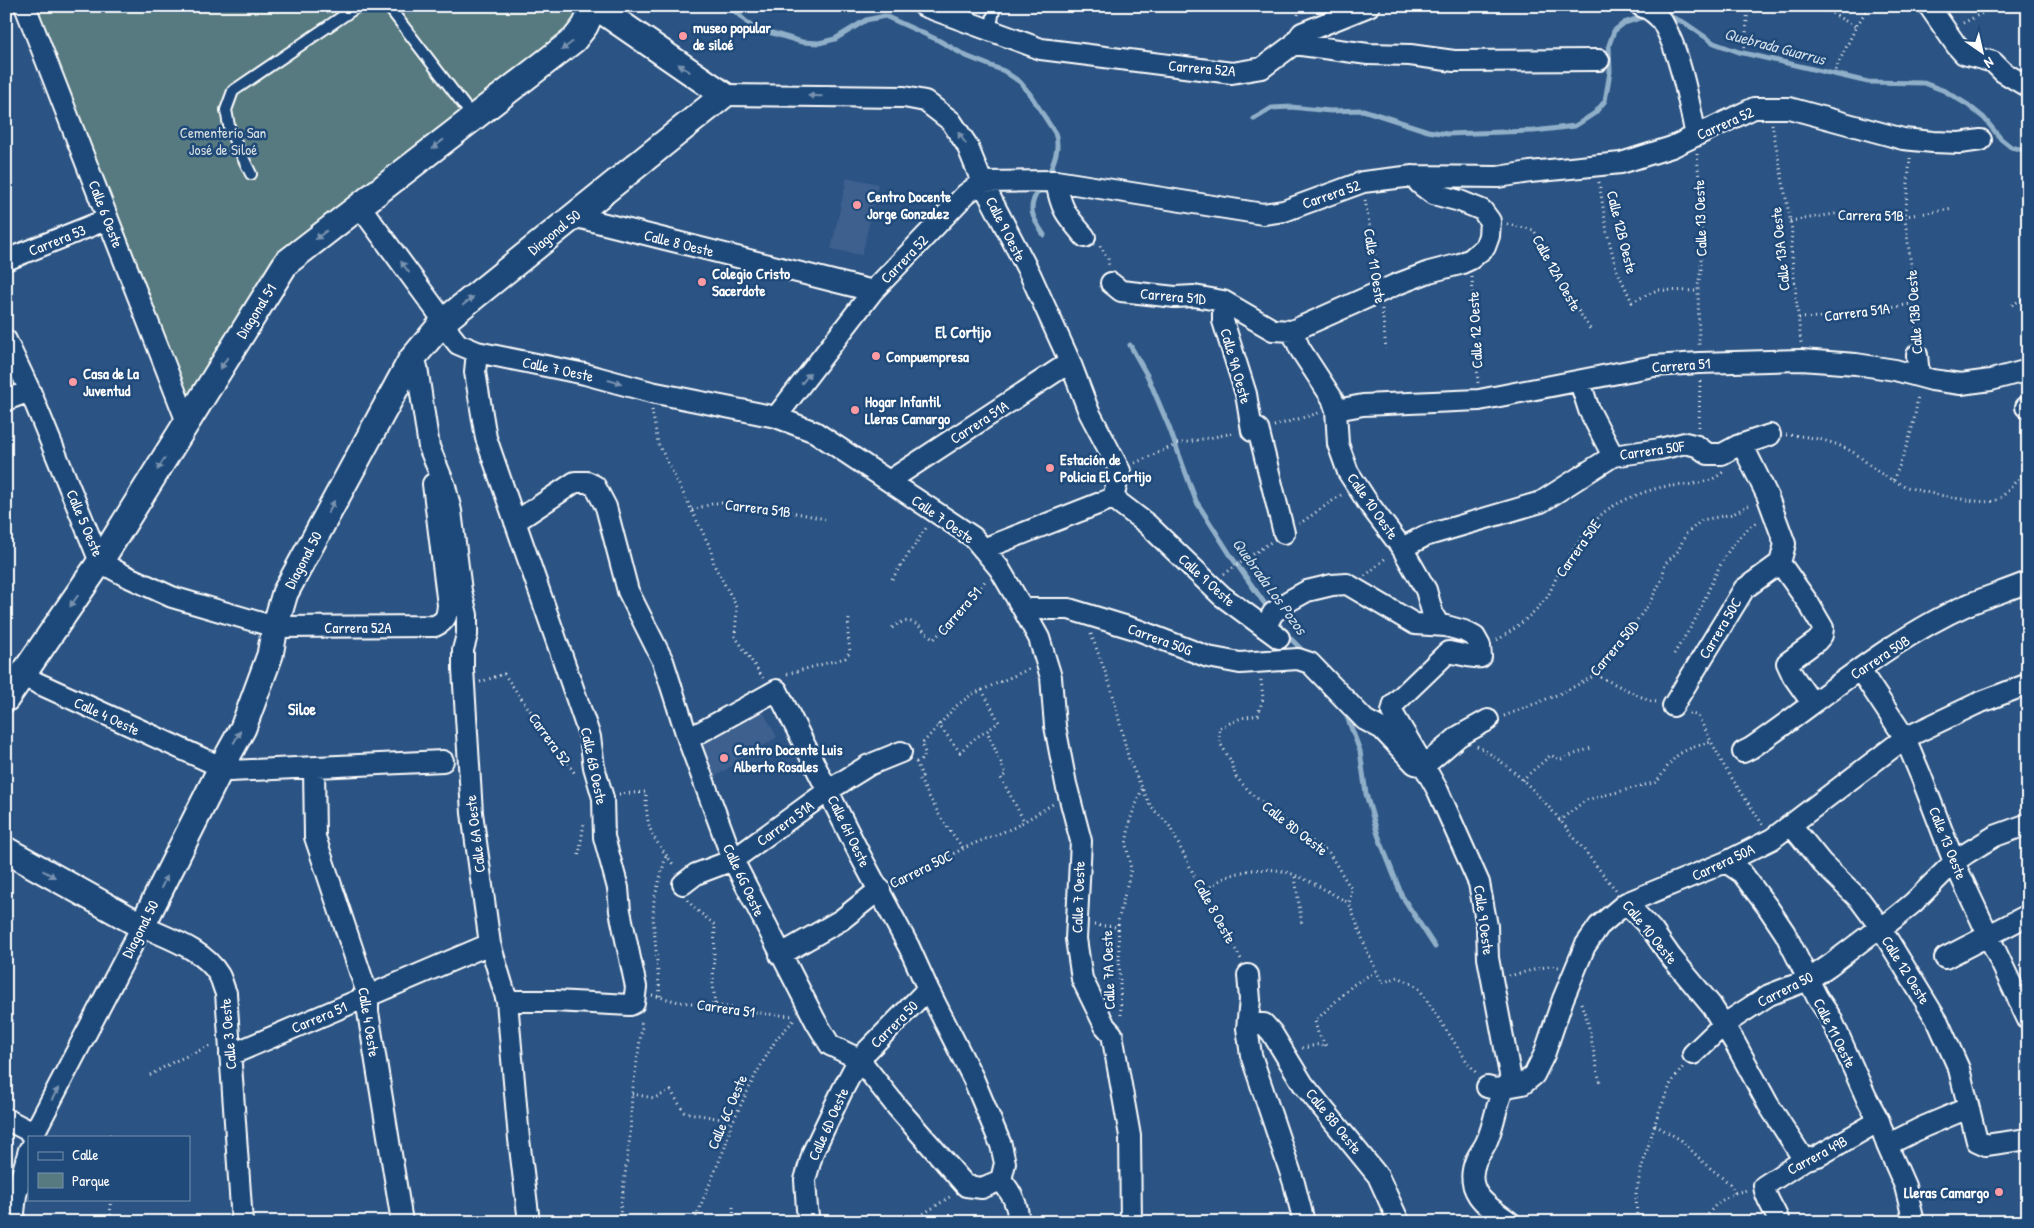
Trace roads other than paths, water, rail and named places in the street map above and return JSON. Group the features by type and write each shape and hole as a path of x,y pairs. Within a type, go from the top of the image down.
{"street":[{"name":"Calle 6 Oeste","path":"25,6 187,422"},
{"name":"Diagonal 51","path":"11,691 100,562 286,263 574,40 585,26 594,6"},
{"path":"594,6 724,95"},
{"name":"Carrera 52A","path":"924,6 1041,48 1232,73 1262,68 1294,44 1302,33 1369,6"},
{"path":"1641,6 1649,9 1662,22 1676,55 1688,97 1696,136"},
{"path":"1929,6 1964,54 1993,62 2003,72 2028,88"},
{"path":"1294,44 1368,54 1454,61 1599,60"},
{"name":"Calle 9 Oeste","path":"724,95 904,97 925,101 951,121 967,145 982,182 1030,274 1070,362 1089,412 1120,471 1113,498 1147,524 1222,596 1272,633 1273,613 1289,601 1307,591 1332,585 1347,584 1414,624 1439,625 1464,631 1475,636 1481,651 1477,658 1448,652 1394,704 1392,712 1446,807 1479,882 1487,926 1488,958 1494,980 1501,1087"},
{"name":"Diagonal 50","path":"34,1136 243,728 270,655 275,627 285,593 411,360 444,321 724,95"},
{"name":"Carrera 52","path":"776,417 873,290 966,194 982,182 1056,181 1263,214 1284,211 1364,182 1413,176 1498,178 1530,172 1621,163 1672,147 1754,108 1789,108 1854,127 1912,140 1960,143 1980,140"},
{"path":"1292,331 1380,291 1429,272 1466,262 1485,247 1489,236 1490,221 1482,210 1460,200 1433,194 1413,176"},
{"path":"1056,181 1060,204 1068,218 1085,237"},
{"name":"Calle 7 Oeste","path":"359,205 444,321 450,334 458,344 477,352 584,374 651,392 776,417 815,432 973,537 999,568 1039,638 1051,677 1055,726 1069,798 1080,841 1076,939 1082,979 1105,1026 1112,1034 1130,1136 1131,1222"},
{"name":"Calle 8 Oeste","path":"573,216 873,290"},
{"name":"Carrera 53","path":"6,260 108,219"},
{"name":"Carrera 51D","path":"1111,283 1121,291 1175,297 1194,296 1223,302 1273,330 1292,331"},
{"name":"Calle 9A Oeste","path":"1223,302 1222,321 1246,394 1284,533"},
{"name":"Calle 10 Oeste","path":"1292,331 1300,349 1332,398 1336,410 1338,444 1348,472 1368,504 1402,548 1426,590 1433,615 1439,625"},
{"name":"Calle 5 Oeste","path":"6,340 30,391 100,562 172,597 275,627"},
{"name":"Calle 6B Oeste","path":"477,352 475,372 486,438 564,668 577,698 590,738 594,767 603,798 604,837 618,888 620,911 636,987 635,999 630,1005 554,1001 507,1002"},
{"name":"Calle 13B Oeste","path":"1917,354 1919,376"},
{"name":"Calle 6A Oeste","path":"411,360 417,367 448,605 447,616 441,624"},
{"name":"Carrera 51","path":"1336,410 1363,405 1480,400 1580,382 1654,366 1801,360 1856,364 1961,384 1992,380 2026,370"},
{"name":"Carrera 51A","path":"889,481 1070,362"},
{"path":"1580,382 1589,410 1613,456"},
{"path":"6,400 30,391"},
{"name":"Carrera 50F","path":"1402,548 1425,536 1541,502 1613,456 1685,443 1698,446 1708,454 1722,454 1745,449 1770,435"},
{"name":"Calle 6A Oeste","path":"429,448 445,486 451,512 466,615 467,635 463,650 464,687 472,813 490,944 507,1002 519,1139 529,1222"},
{"path":"1745,449 1770,503 1786,544 1780,563 1809,604 1823,628 1822,635 1817,642 1787,663 1793,676 1812,703"},
{"name":"Calle 6G Oeste","path":"515,522 575,482 587,482 596,486 606,507 628,591 662,661 688,739 733,860 780,955 830,1045 859,1059 897,1107 966,1186 982,1188 1001,1180"},
{"path":"983,548 1113,498"},
{"name":"Carrera 50C","path":"1673,706 1744,589 1780,563"},
{"name":"Carrera 50B","path":"1743,752 1860,670 1914,635 1966,606 2028,582"},
{"name":"Carrera 50G","path":"1024,610 1069,609 1138,630 1208,657 1240,663 1298,659"},
{"name":"Carrera 52A","path":"275,627 435,626 441,624"},
{"name":"Calle 9 Oeste","path":"1298,659 1310,663 1365,720 1382,729 1415,764 1424,766"},
{"name":"Calle 13 Oeste","path":"1860,670 1905,738 1954,862 2025,1008"},
{"name":"Calle 6H Oeste","path":"688,739 773,681 861,856 880,889 973,1078 1001,1145 1005,1163 1001,1180"},
{"name":"Carrera 50A","path":"1501,1087 1523,1084 1534,1075 1544,1055 1563,999 1585,946 1599,926 1626,903 1726,862 1772,839 1905,738 1976,704 2028,684"},
{"name":"Calle 4 Oeste","path":"11,691 221,768"},
{"path":"1424,766 1458,736 1488,720"},
{"name":"Carrera 51A","path":"683,884 696,874 733,860 829,790 869,765 909,757"},
{"path":"221,768 244,772 443,760"},
{"name":"Calle 4 Oeste","path":"314,768 315,837 368,996 368,1012 402,1222"},
{"name":"Carrera 50","path":"1693,1054 1722,1025 1769,995 1808,980 1891,921 1913,903 1954,862 1995,836 2028,824"},
{"name":"Calle 12 Oeste","path":"1791,825 1822,863 1860,900 1913,974 1942,1030 1959,1070 1977,1140 1986,1145 2028,1139"},
{"name":"Calle 3 Oeste","path":"6,850 142,926 190,949 205,960 218,974 226,993 242,1222"},
{"name":"Calle 11 Oeste","path":"1726,862 1742,873 1785,933 1808,980 1831,1018 1866,1097 1879,1121 1905,1186 1914,1222"},
{"name":"Carrera 50C","path":"780,955 840,920 880,889"},
{"name":"Calle 10 Oeste","path":"1626,903 1652,930 1671,957 1711,1005 1768,1104 1804,1160"},
{"path":"1945,958 2028,915"},
{"name":"Carrera 51","path":"230,1047 368,996 490,944"},
{"path":"1248,975 1250,1000 1256,1026 1252,1055 1294,1183 1304,1221"},
{"name":"Carrera 50","path":"859,1059 928,989"},
{"name":"Calle 8B Oeste","path":"1256,1026 1287,1057 1303,1084 1378,1176 1398,1222"},
{"name":"Calle 6D Oeste","path":"810,1222 807,1209 806,1180 813,1152 859,1059"},
{"path":"1501,1087 1486,1142 1476,1160 1472,1176 1474,1188 1480,1200 1510,1222"},
{"path":"1887,1145 1968,1108"},
{"path":"6,1119 28,1137"},
{"name":"Carrera 49B","path":"1779,1222 1775,1209 1765,1194 1764,1186 1804,1160 1818,1156 1879,1121"},
{"name":"Diagonal 50","path":"13,1222 16,1194 28,1154"},
{"path":"1001,1180 1009,1190 1019,1210 1018,1222"}],"lane":[{"path":"251,174 230,131 226,110 233,91 358,6"},
{"path":"388,6 473,117"},
{"path":"990,30 995,6"}],"waterway":[{"name":"Quebrada Guarrus","path":"729,6 752,27 802,42 819,43 835,39 866,20 885,16 938,40 966,56 1004,71 1020,82 1030,94 1055,133 1057,148 1050,171"},
{"name":"Quebrada Guarrus","path":"1667,15 1685,23 1714,43 1739,52 1868,82 1924,83 1945,91 1968,105 1984,118 2001,139 2011,147 2028,151"},
{"name":"Quebrada Guarrus","path":"1254,119 1272,108 1291,107 1330,111 1363,110 1428,131 1447,134 1534,131 1575,126 1595,113 1605,101 1610,72 1609,45 1614,31 1624,23 1646,16"},
{"name":"Quebrada Los Pozos","path":"1040,188 1033,201 1032,212 1036,223 1044,235"},
{"name":"Quebrada Los Pozos","path":"1130,345 1148,377 1169,427 1196,501 1233,559 1270,611"},
{"name":"Quebrada Los Pozos","path":"1276,620 1284,632 1305,653"},
{"name":"Quebrada Los Pozos","path":"1345,711 1360,751 1366,794 1378,835 1402,896 1435,947"}],"place":[{"name":"museo popular de siloé","path":"683,36"},
{"name":"Centro Docente Jorge Gonzalez","path":"857,205"},
{"name":"Colegio Cristo Sacerdote","path":"702,282"},
{"name":"Compuempresa","path":"876,356"},
{"name":"Casa de La Juventud","path":"73,382"},
{"name":"Hogar Infantil Lleras Camargo","path":"855,410"},
{"name":"Estación de Policia El Cortijo","path":"1050,468"},
{"name":"Centro Docente Luis Alberto Rosales","path":"724,758"},
{"name":"Lleras Camargo","path":"1999,1192"}],"district":[{"name":"El Cortijo","path":"963,332"},
{"name":"Siloe","path":"302,709"}],"park label":[{"name":"Cementerio San José de Siloé","path":"223,140"}]}
